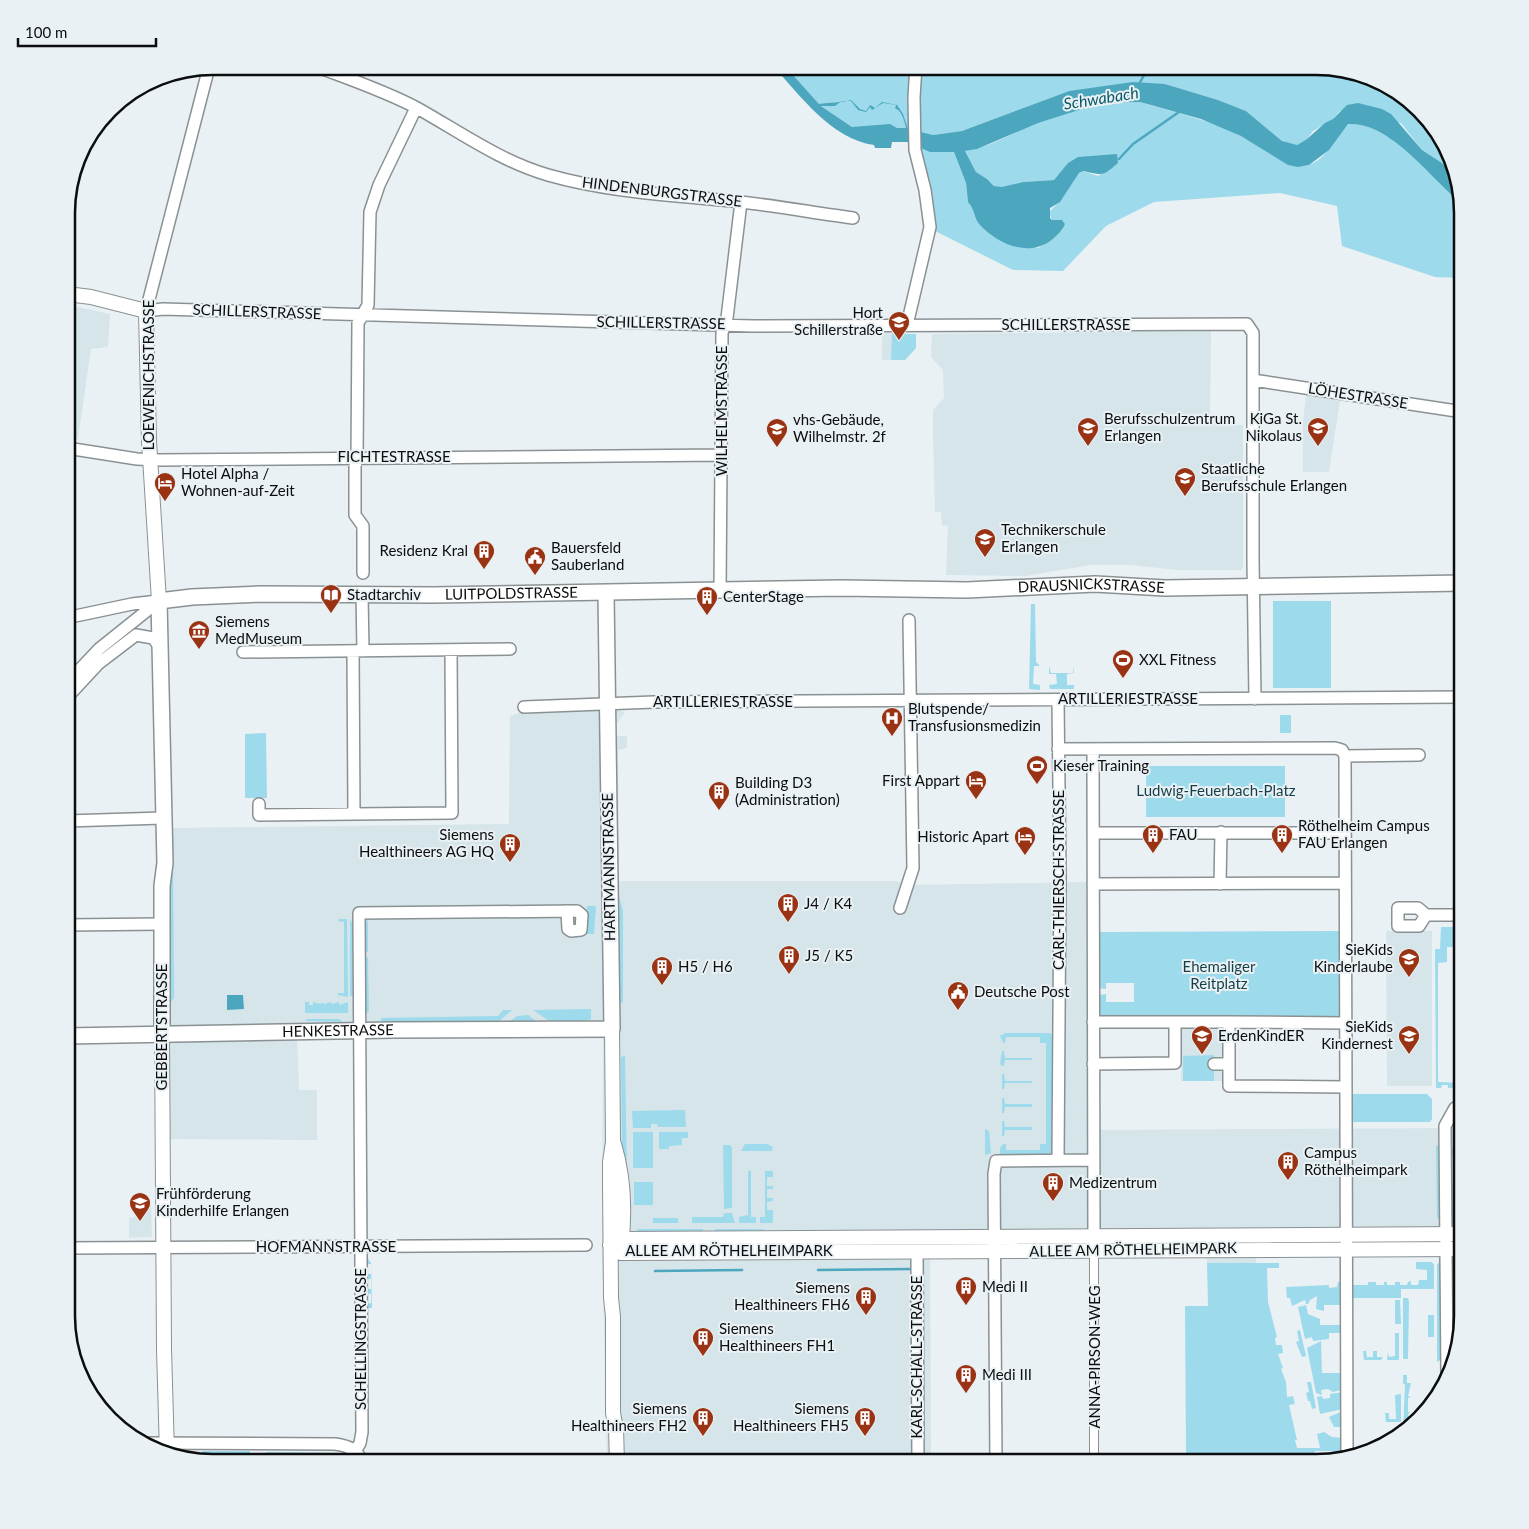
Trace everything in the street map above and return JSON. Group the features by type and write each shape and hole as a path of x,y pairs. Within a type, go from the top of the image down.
{"main road":[{"name":"DRAUSNICKSTRASSE","path":"720,590 884,588 967,590 1095,584 1166,588 1454,583"},
{"name":"LUITPOLDSTRASSE","path":"159,601 229,595 606,593 720,590"},
{"name":"HARTMANNSTRASSE","path":"606,593 612,1029"},
{"name":"GEBBERTSTRASSE","path":"159,601 165,862 162,886 162,1034"},
{"name":"HENKESTRASSE","path":"75,1036 612,1029"}],"street":[{"name":"LOEWENICHSTRASSE","path":"159,601 150,459 146,311 207,75"},
{"name":"HINDENBURGSTRASSE","path":"337,75 416,108 501,157 547,175 580,183 673,197 741,202 853,218"},
{"path":"907,325 908,313 930,227 925,190 915,150 916,75"},
{"path":"362,573 363,526 355,515 358,323 368,305 370,212 379,185 416,108"},
{"name":"WILHELMSTRASSE","path":"720,590 722,366 725,325 741,202"},
{"name":"SCHILLERSTRASSE","path":"75,296 146,311 162,309 725,325 1243,323 1251,327 1253,333 1254,380"},
{"path":"1254,380 1253,586 1255,698"},
{"name":"LÖHESTRASSE","path":"1254,380 1454,411"},
{"name":"FICHTESTRASSE","path":"75,449 150,459 722,455"},
{"path":"354,814 358,651 362,594"},
{"path":"75,680 89,659 159,601"},
{"name":"LUITPOLDSTRASSE","path":"75,616 132,604 159,601"},
{"path":"900,908 913,868 909,620"},
{"path":"75,683 136,635 153,638 160,647"},
{"path":"259,804 259,814 452,813 451,650"},
{"path":"243,652 510,650"},
{"name":"ARTILLERIESTRASSE","path":"524,707 662,702 1454,697"},
{"name":"CARL-THIERSCH-STRASSE","path":"1058,700 1060,877 1058,1160"},
{"path":"1058,749 1335,748 1342,750 1345,756 1347,1450"},
{"path":"1093,749 1094,1251"},
{"path":"1345,756 1419,755"},
{"path":"75,821 163,818"},
{"path":"1093,832 1345,833"},
{"path":"1220,884 1221,832"},
{"path":"1093,884 1345,883"},
{"name":"SCHELLINGSTRASSE","path":"356,1450 360,1443 362,1432 359,913 567,911"},
{"path":"1426,915 1454,915"},
{"path":"75,925 162,924"},
{"path":"1093,1022 1346,1023"},
{"path":"1093,1064 1179,1064 1175,1022"},
{"path":"1229,1022 1229,1086 1346,1086"},
{"name":"HARTMANNSTRASSE","path":"612,1029 613,1142 610,1162 618,1246 619,1292 613,1317 613,1413 617,1454"},
{"name":"GEBBERTSTRASSE","path":"162,1034 163,1248 167,1446"},
{"path":"1214,1064 1229,1064"},
{"path":"1447,1360 1445,1126 1454,1110"},
{"path":"996,1454 994,1174 996,1161 1093,1160"},
{"name":"ALLEE AM RÖTHELHEIMPARK","path":"618,1246 782,1252 917,1251 1094,1236 1454,1234"},
{"path":"782,1237 782,1252"},
{"name":"ALLEE AM RÖTHELHEIMPARK","path":"618,1246 782,1237 995,1244 1094,1251 1277,1248 1346,1250 1454,1249"},
{"name":"HOFMANNSTRASSE","path":"75,1248 586,1245"},
{"name":"KARL-SCHALL-STRASSE","path":"917,1251 918,1454"},
{"name":"ANNA-PIRSON-WEG","path":"1094,1251 1094,1454"},
{"name":"HARTMANNSTRASSE","path":"608,1454 609,1428 613,1413"},
{"path":"173,1448 335,1444 346,1445 356,1450 358,1454"}],"shaded area":[{"path":"75,307 110,314 108,347 91,349 78,439 75,438"},
{"name":"Berufsschulzentrum Erlangen","path":"1211,331 1210,420 1225,420 1225,425 1243,425 1243,567 1241,570 1178,570 1130,565 1091,565 1026,576 946,575 948,526 942,525 941,512 935,512 933,431 933,410 944,398 943,370 931,357 932,334"},
{"name":"Hort Schillerstraße","path":"882,333 916,334 916,348 905,360 882,360"},
{"name":"KiGa St. Nikolaus","path":"1306,394 1340,401 1329,472 1303,472 1303,422"},
{"path":"605,708 625,712 617,723 617,736 627,736 627,748 618,750 619,881 897,881 904,885 1088,882 1094,1130 1454,1128 1454,1242 1255,1242 1256,1263 1207,1263 1206,1246 930,1247 931,1454 607,1454 602,1248 603,1030 297,1033 299,1090 317,1090 317,1140 163,1139 168,828 509,824 510,716 530,709"},
{"name":"SieKids Kinderlaube","path":"1386,931 1432,931 1432,1086 1387,1086"},
{"name":"ErdenKindER","path":"1181,1029 1223,1029 1223,1081 1181,1081"},
{"name":"Frühförderung Kinderhilfe Erlangen","path":"136,1207 151,1207 152,1237 129,1238 129,1218 136,1217"}],"green space":[{"path":"793,75 1325,75 1369,85 1400,103 1426,129 1436,144 1446,167 1422,150 1401,123 1340,111 1333,119 1313,131 1307,139 1297,145 1290,144 1282,141 1246,111 1218,100 1165,84 1069,91 962,131 933,135 897,128 852,127 820,105"},
{"path":"1140,102 1220,126 1245,138 1285,162 1301,166 1316,162 1348,124 1364,126 1379,132 1409,153 1453,196 1454,278 1435,277 1342,246 1337,206 1280,193 1154,202 1106,226 1063,271 1013,270 933,230 914,146 940,152 954,152 966,183 968,202 974,207 979,224 1038,248 1052,240 1063,229 1065,224 1062,220 1052,220 1049,212 1060,201 1079,173 1083,171 1098,176 1118,163 1058,175 1054,180 1023,182 1002,188 994,186 976,172 965,151 992,143 1036,123 1062,114 1087,108"},
{"name":"Hort Schillerstraße","path":"892,334 916,334 916,348 905,360 891,360"},
{"path":"1273,601 1331,601 1331,688 1273,688"},
{"path":"1031,604 1035,604 1036,662 1040,666 1034,666 1033,684 1040,685 1040,690 1029,689"},
{"path":"1049,666 1051,673 1073,673 1074,666 1074,673 1067,674 1067,685 1074,685 1074,689 1050,689 1049,685 1057,684 1056,674 1049,674"},
{"path":"1280,715 1291,715 1291,733 1280,733"},
{"path":"266,733 267,798 245,798 245,734"},
{"name":"Ludwig-Feuerbach-Platz","path":"1146,766 1285,766 1285,817 1146,817"},
{"path":"173,872 174,998 169,1005 167,892"},
{"path":"615,893 618,893 623,911 623,1003 618,1002"},
{"path":"587,906 596,906 594,934 587,934"},
{"path":"368,918 368,952 365,952 365,925"},
{"path":"339,919 347,919 348,997 338,995 338,993 344,993 344,922 338,921"},
{"path":"350,919 353,924 353,996 350,996"},
{"path":"1441,927 1454,927 1454,947 1447,947 1447,962 1438,963 1438,1082 1454,1083 1454,1088 1448,1088 1448,1085 1442,1085 1441,1088 1436,1088 1435,949 1440,949"},
{"name":"Ehemaliger Reitplatz","path":"1339,931 1341,1008 1339,1017 1099,1018 1098,995 1106,994 1106,1002 1134,1002 1134,983 1106,983 1106,989 1097,988 1098,932"},
{"path":"365,957 368,957 369,1011 366,1014"},
{"path":"305,1002 313,1005 313,1002 324,1004 331,1002 332,1004 339,1002 339,1005 348,1002 348,1013 305,1013"},
{"path":"591,1009 591,1019 581,1022 552,1023 533,1010"},
{"path":"503,1010 512,1010 496,1024 381,1021 381,1018 498,1016"},
{"path":"528,1015 537,1022 509,1022 517,1016"},
{"path":"306,1019 339,1019 343,1022 306,1021"},
{"path":"1005,1033 1050,1033 1052,1035 1053,1152 1050,1155 1000,1154 1000,1148 1003,1144 1006,1144 1006,1150 1040,1150 1040,1144 1046,1144 1046,1043 1040,1043 1040,1037 1006,1037 1005,1043 1003,1043 1000,1036"},
{"path":"1002,1051 1004,1051 1005,1058 1032,1058 1032,1060 1005,1060 1004,1066 1002,1066 1000,1064"},
{"path":"1214,1055 1214,1081 1183,1081 1183,1056"},
{"path":"625,1056 627,1179 622,1149 621,1057"},
{"path":"1002,1074 1004,1074 1005,1081 1032,1081 1032,1083 1005,1083 1004,1089 1002,1089"},
{"path":"1350,1094 1427,1094 1432,1099 1432,1119 1430,1122 1350,1122"},
{"path":"1002,1098 1004,1098 1005,1104 1032,1104 1032,1107 1005,1107 1004,1113 1002,1113"},
{"path":"685,1110 686,1127 658,1127 657,1124 651,1124 651,1128 633,1128 632,1111"},
{"path":"1002,1121 1004,1121 1005,1127 1032,1127 1032,1130 1005,1130 1004,1136 1002,1136"},
{"path":"985,1129 989,1131 991,1153 985,1155"},
{"path":"633,1132 653,1132 653,1168 633,1168"},
{"path":"659,1132 688,1132 688,1138 682,1138 682,1145 669,1146 669,1149 659,1149"},
{"path":"745,1144 767,1144 773,1147 772,1151 741,1151"},
{"path":"723,1145 730,1145 732,1148 732,1208 724,1209"},
{"path":"1436,1145 1442,1147 1439,1153 1442,1221 1437,1218"},
{"path":"1454,1148 1454,1220 1452,1221 1450,1208 1453,1205 1453,1156 1450,1150"},
{"path":"748,1171 751,1171 751,1217 756,1217 756,1223 739,1223 739,1217 748,1215"},
{"path":"765,1171 773,1171 773,1177 767,1177 767,1186 773,1186 773,1189 767,1189 767,1198 773,1198 773,1201 767,1202 767,1210 773,1210 773,1223 760,1223 760,1217 765,1217"},
{"path":"634,1182 653,1182 653,1205 634,1205"},
{"path":"724,1213 732,1213 735,1223 692,1223 692,1217 723,1217"},
{"path":"653,1218 678,1218 678,1223 653,1223"},
{"path":"637,1229 703,1229 703,1232 637,1232"},
{"path":"715,1229 764,1229 764,1230 715,1232"},
{"path":"367,1257 371,1263 372,1308 365,1308 365,1304 371,1303 371,1294 365,1293 365,1289 371,1289 371,1279 365,1279 365,1274 371,1274 371,1264 364,1264"},
{"path":"1416,1262 1432,1262 1434,1265 1434,1289 1401,1289 1401,1298 1349,1298 1352,1285 1368,1285 1368,1282 1376,1282 1376,1285 1384,1285 1384,1282 1387,1282 1387,1285 1395,1285 1395,1282 1400,1282 1400,1285 1407,1285 1411,1281 1411,1285 1418,1285 1419,1280 1427,1280 1427,1270 1416,1269"},
{"path":"1439,1262 1442,1262 1443,1278 1440,1282 1441,1352 1443,1358 1437,1362 1437,1265"},
{"path":"1452,1262 1454,1263 1454,1282 1451,1280"},
{"path":"1207,1263 1279,1263 1279,1268 1267,1268 1268,1302 1277,1337 1275,1338 1276,1345 1282,1345 1283,1353 1278,1354 1286,1382 1287,1397 1293,1396 1295,1404 1289,1405 1297,1448 1320,1448 1317,1434 1324,1432 1332,1437 1342,1438 1342,1451 1316,1451 1313,1454 1187,1454 1185,1306 1208,1306"},
{"path":"1343,1281 1343,1305 1324,1305 1324,1311 1316,1309 1317,1296 1310,1300 1308,1304 1306,1304 1305,1300 1292,1306 1290,1298 1287,1298 1286,1287 1329,1285 1329,1288 1337,1287 1338,1282"},
{"path":"1403,1298 1408,1298 1409,1302 1408,1359 1403,1359"},
{"path":"1395,1300 1400,1300 1401,1324 1395,1324"},
{"path":"1306,1305 1308,1314 1320,1319 1320,1325 1343,1325 1343,1333 1329,1333 1329,1339 1313,1341 1312,1337 1305,1339 1298,1307"},
{"path":"1428,1315 1434,1315 1434,1337 1428,1337"},
{"path":"1300,1330 1306,1356 1302,1357 1296,1342 1299,1341 1297,1331"},
{"path":"1395,1333 1399,1333 1399,1360 1387,1360 1388,1352 1389,1357 1395,1356"},
{"path":"1321,1341 1322,1373 1344,1373 1342,1390 1333,1392 1328,1389 1321,1390 1322,1395 1316,1393 1307,1348"},
{"path":"1363,1351 1366,1351 1367,1357 1373,1357 1373,1351 1377,1351 1377,1357 1383,1357 1381,1360 1364,1360"},
{"path":"1403,1375 1407,1375 1407,1383 1411,1383 1408,1396 1411,1397 1408,1398 1408,1412 1411,1412 1408,1414 1409,1418 1403,1423 1405,1384 1403,1384"},
{"path":"1307,1382 1311,1382 1316,1408 1312,1409 1310,1401 1308,1401 1306,1393 1309,1392"},
{"path":"1343,1392 1343,1409 1320,1414 1317,1397 1322,1396 1323,1399 1330,1398 1330,1394"},
{"path":"1401,1394 1401,1422 1386,1422 1385,1413 1389,1413 1389,1419 1396,1419 1395,1395"},
{"path":"1343,1411 1343,1427 1334,1427 1329,1417"},
{"path":"202,1451 250,1451 250,1454 202,1453"},
{"path":"266,1452 340,1454 266,1454"}],"water":[{"name":"Schwabach","path":"781,75 793,75 819,104 841,102 835,106 821,106 852,127 890,124 897,128 906,128 901,114 895,108 896,105 883,103 872,110 870,107 866,112 858,110 851,101 847,101 851,100 860,109 866,111 870,105 875,108 882,102 897,105 903,114 908,129 933,135 962,131 1069,91 1133,82 1165,84 1218,100 1246,111 1282,141 1297,145 1333,119 1347,105 1358,103 1382,109 1391,114 1422,150 1442,163 1446,167 1453,196 1409,153 1394,141 1364,126 1348,124 1329,150 1309,165 1298,167 1288,165 1241,136 1201,119 1140,102 1106,103 1038,123 977,149 965,151 976,172 994,186 1002,187 1023,182 1054,180 1068,163 1078,157 1117,154 1118,163 1105,173 1099,174 1083,171 1079,173 1060,202 1050,208 1050,218 1052,220 1062,220 1065,224 1053,239 1035,248 1015,247 996,238 978,223 968,202 966,183 954,152 930,152 907,142 892,142 891,148 875,148 874,145 858,141 844,134 806,103"},
{"path":"227,995 243,995 244,1009 227,1010"}],"waterway":[{"name":"Schwabach","path":"1139,84 1144,75"},
{"path":"1119,159 1133,144 1179,112"},
{"path":"818,1270 911,1269"},
{"path":"655,1271 742,1270"}],"place":[{"name":"Hort Schillerstraße","path":"899,341"},
{"name":"Berufsschulzentrum Erlangen","path":"1088,447"},
{"name":"KiGa St. Nikolaus","path":"1318,447"},
{"name":"vhs-Gebäude, Wilhelmstr. 2f","path":"777,448"},
{"name":"Staatliche Berufsschule Erlangen","path":"1185,497"},
{"name":"Hotel Alpha / Wohnen-auf-Zeit","path":"165,502"},
{"name":"Technikerschule Erlangen","path":"985,558"},
{"name":"Residenz Kral","path":"484,570"},
{"name":"Bauersfeld Sauberland","path":"535,576"},
{"name":"Stadtarchiv","path":"331,614"},
{"name":"CenterStage","path":"707,616"},
{"name":"Siemens MedMuseum","path":"199,650"},
{"name":"XXL Fitness","path":"1123,679"},
{"name":"Blutspende/ Transfusionsmedizin","path":"892,737"},
{"name":"Kieser Training","path":"1037,785"},
{"name":"First Appart","path":"976,800"},
{"name":"Building D3 (Administration)","path":"719,811"},
{"name":"FAU","path":"1153,854"},
{"name":"Röthelheim Campus FAU Erlangen","path":"1282,854"},
{"name":"Historic Apart","path":"1025,856"},
{"name":"Siemens Healthineers AG HQ","path":"510,863"},
{"name":"J4 / K4","path":"788,923"},
{"name":"J5 / K5","path":"789,975"},
{"name":"SieKids Kinderlaube","path":"1409,978"},
{"name":"H5 / H6","path":"662,986"},
{"name":"Deutsche Post","path":"958,1011"},
{"name":"ErdenKindER","path":"1202,1055"},
{"name":"SieKids Kindernest","path":"1409,1055"},
{"name":"Campus Röthelheimpark","path":"1288,1181"},
{"name":"Medizentrum","path":"1053,1202"},
{"name":"Frühförderung Kinderhilfe Erlangen","path":"140,1222"},
{"name":"Medi II","path":"966,1306"},
{"name":"Siemens Healthineers FH6","path":"866,1316"},
{"name":"Siemens Healthineers FH1","path":"703,1357"},
{"name":"Medi III","path":"966,1394"},
{"name":"Siemens Healthineers FH2","path":"703,1437"},
{"name":"Siemens Healthineers FH5","path":"865,1437"}]}
